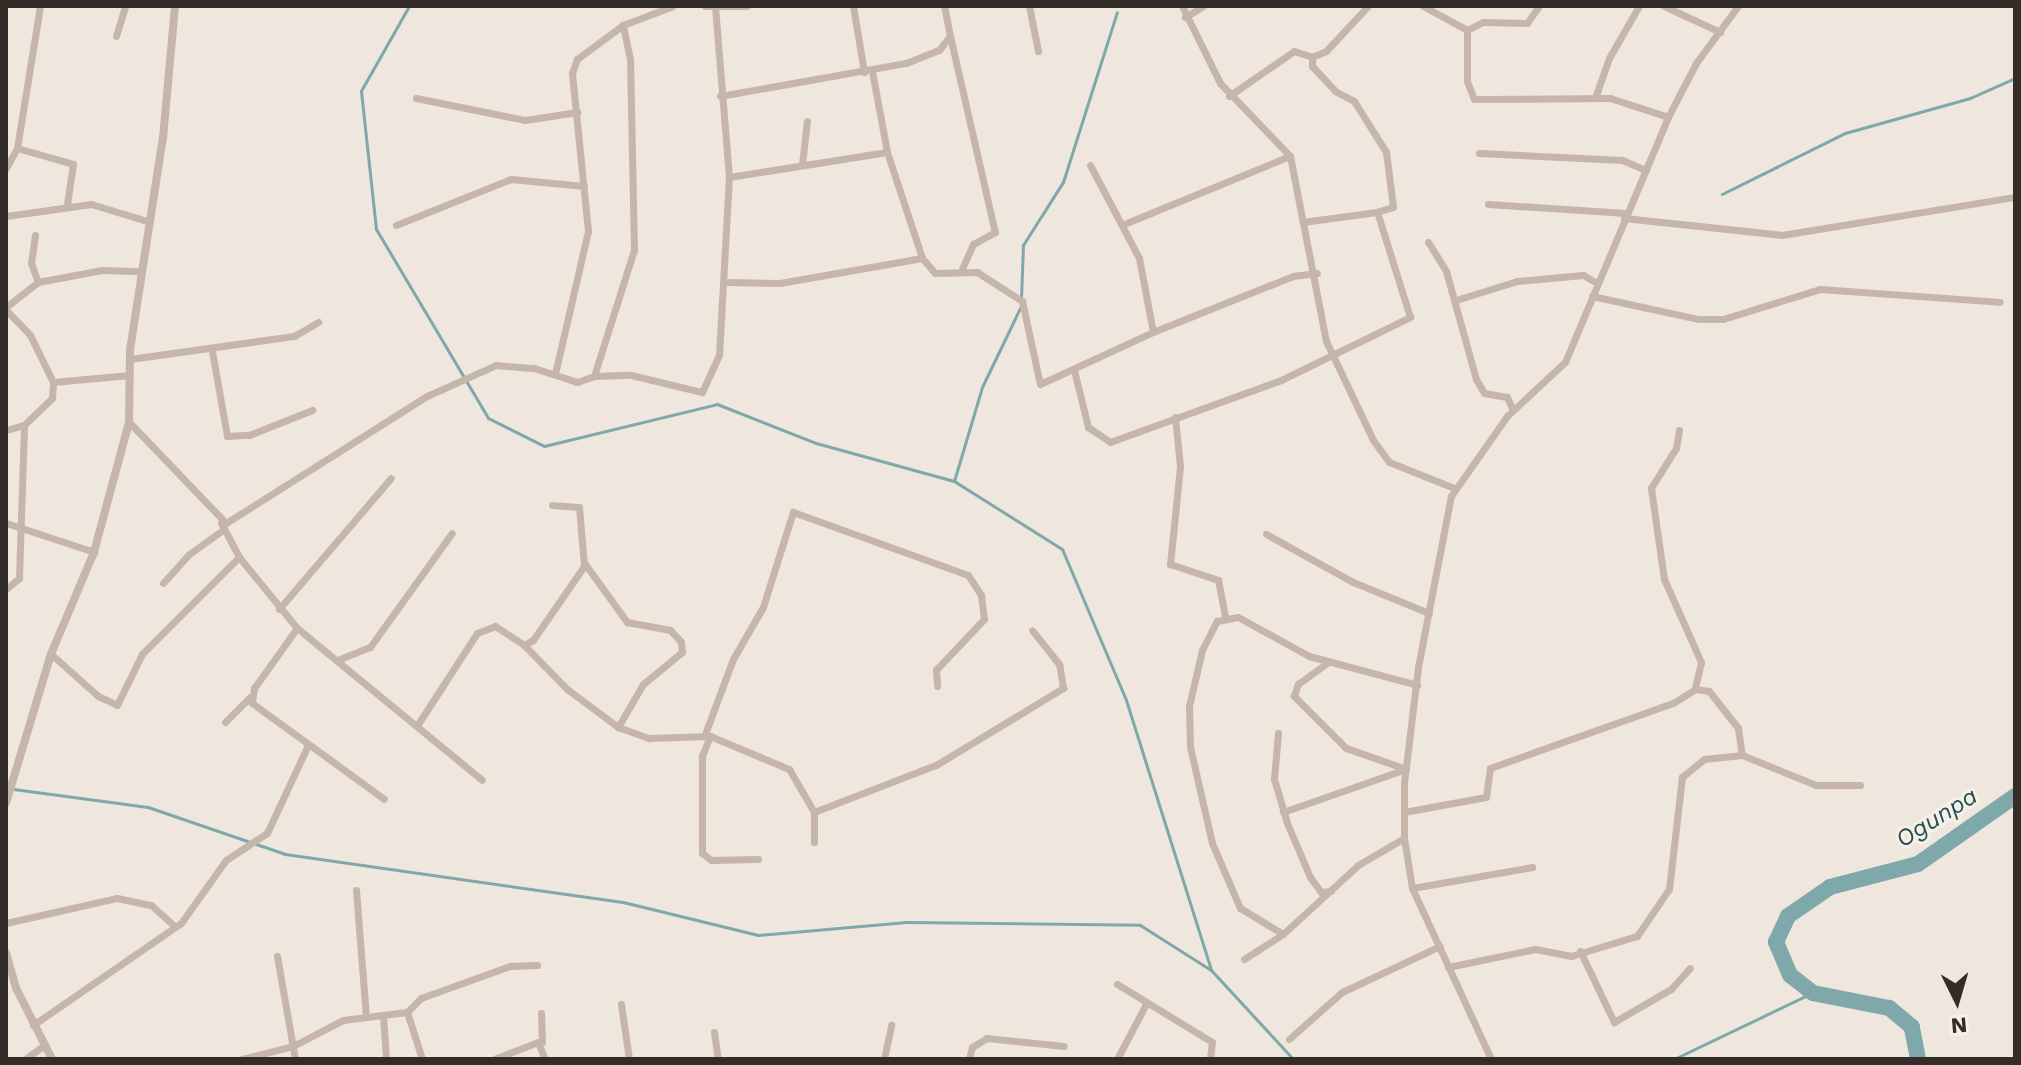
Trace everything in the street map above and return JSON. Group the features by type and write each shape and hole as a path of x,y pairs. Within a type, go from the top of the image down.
{"street":[{"path":"6,168 17,148 40,6"},
{"path":"116,36 125,6"},
{"path":"6,803 51,654 94,552 129,422 130,359 147,221 163,138 175,6"},
{"path":"555,374 588,231 572,73 577,59 623,25 673,6"},
{"path":"705,6 747,6"},
{"path":"853,6 887,152 922,258 935,273 962,269 1022,301 1040,384 1153,332 1293,276 1317,273"},
{"path":"944,6 995,232 973,244 962,269"},
{"path":"1029,6 1038,51"},
{"path":"1182,6 1185,17 1229,96 1290,156 1317,273 1331,356 1389,462 1454,488"},
{"path":"1185,17 1203,6"},
{"path":"1303,222 1393,207 1386,152 1354,101 1335,91 1312,66 1312,57 1368,6"},
{"path":"1423,6 1467,30"},
{"path":"1467,30 1483,22 1527,23 1539,6"},
{"path":"1595,98 1609,58 1639,6"},
{"path":"1664,6 1720,32"},
{"path":"1491,1059 1412,888 1404,838 1406,769 1417,685 1454,488 1513,410 1565,362 1668,117 1738,6"},
{"path":"163,583 188,555 223,526 427,396 496,365 555,374 577,382 594,376 631,375 702,392 719,355 728,282 729,177 715,8"},
{"path":"594,376 634,250 630,59 623,25"},
{"path":"1467,30 1467,81 1474,99 1595,98 1639,103 1668,117"},
{"path":"720,96 868,71 939,50 950,36"},
{"path":"1229,96 1294,51 1312,57"},
{"path":"416,98 525,120 577,112"},
{"path":"802,164 807,121"},
{"path":"17,148 73,164 67,204"},
{"path":"729,177 887,152"},
{"path":"1479,153 1622,160 1646,170"},
{"path":"1124,224 1290,156"},
{"path":"1090,165 1124,224 1139,258 1153,332"},
{"path":"396,225 511,179 584,186"},
{"path":"1488,204 1625,216 1782,235 2015,197"},
{"path":"6,216 67,204 147,221"},
{"path":"1074,370 1088,427 1107,442 1331,356 1410,317 1377,212"},
{"path":"35,235 31,263 38,282"},
{"path":"1428,242 1456,300 1480,386 1484,393 1507,397 1513,410"},
{"path":"728,282 780,283 922,258"},
{"path":"6,430 24,425 52,398 53,382 30,335 6,309 38,282 102,270 140,271"},
{"path":"1456,300 1517,281 1583,275 1597,283"},
{"path":"1592,296 1698,319 1723,319 1820,289 2000,302"},
{"path":"130,359 212,351 294,336 318,322"},
{"path":"212,351 227,436 249,435 312,410"},
{"path":"53,382 130,375"},
{"path":"1175,417 1180,466 1170,564 1218,580 1225,617 1202,650 1189,706 1190,747 1212,843 1240,908 1283,934"},
{"path":"129,422 223,526 239,557 297,628 340,659 482,780"},
{"path":"6,589 19,578 24,425"},
{"path":"1679,430 1676,448 1651,488 1664,579 1701,662 1695,689"},
{"path":"279,609 391,478"},
{"path":"552,505 579,507 585,564 627,622 670,630 681,642 682,652 643,684 618,727"},
{"path":"758,859 711,860 702,853 702,756 733,659 763,607 793,512 968,575 981,595 984,619 936,670 937,686"},
{"path":"6,523 19,524 94,552"},
{"path":"340,659 370,647 452,533"},
{"path":"1266,534 1353,582 1429,613"},
{"path":"51,654 98,696 117,705 142,654 239,557"},
{"path":"524,645 542,632 585,564"},
{"path":"1225,617 1238,617 1330,661 1417,685"},
{"path":"418,724 477,633 495,626 524,645 567,689 618,727 649,738 692,740 707,735 789,769 814,812 814,842"},
{"path":"225,722 250,697 297,628"},
{"path":"814,812 936,765 1063,688 1059,664 1032,630"},
{"path":"1330,661 1298,684 1294,696 1346,748 1406,769"},
{"path":"1404,812 1486,797 1490,768 1673,703 1695,689 1709,691 1738,728 1742,755"},
{"path":"250,697 256,709 384,799"},
{"path":"1278,733 1274,779 1283,812 1310,877 1321,892 1333,890"},
{"path":"33,1025 139,958 174,926 226,860 267,833 308,745"},
{"path":"1448,967 1535,949 1571,956 1580,951 1617,947 1643,930 1669,889 1682,777 1704,759 1742,755 1816,785 1860,785"},
{"path":"1283,812 1406,769"},
{"path":"1244,959 1283,934 1358,865 1404,838"},
{"path":"1412,888 1532,867"},
{"path":"356,890 366,1017"},
{"path":"6,923 117,898 151,905 174,926"},
{"path":"1289,1039 1342,992 1440,946"},
{"path":"1580,951 1614,1022 1671,989 1690,968"},
{"path":"6,953 33,1025 52,1059"},
{"path":"277,956 295,1059"},
{"path":"242,1059 293,1046 319,1028 366,1017 407,1012 443,988 510,966 537,965"},
{"path":"1117,984 1212,1042 1210,1059"},
{"path":"1117,1059 1147,1002"},
{"path":"621,1004 629,1059"},
{"path":"407,1012 422,1059"},
{"path":"541,1013 545,1059"},
{"path":"383,1015 386,1059"},
{"path":"884,1059 891,1025"},
{"path":"714,1032 718,1059"},
{"path":"969,1059 972,1047 987,1038 1064,1046"},
{"path":"494,1059 542,1042"},
{"path":"25,1059 44,1045"}],"waterway":[{"path":"409,6 361,91 376,229 488,418 544,446 717,404 816,443 954,481 1062,549 1126,700 1211,970"},
{"path":"1021,299 1023,245 1063,182 1117,12"},
{"path":"1722,194 1845,133 1970,98 2015,78"},
{"path":"954,481 982,387 1021,306"},
{"path":"6,788 148,807 285,854 623,902 758,935 906,922 1140,925 1211,970 1293,1059"},
{"name":"Ogunpa","path":"1918,1059 1912,1027 1889,1008 1813,993 1790,975 1776,942 1788,916 1830,887 1918,864 2015,796"},
{"path":"1674,1059 1812,993"}]}
